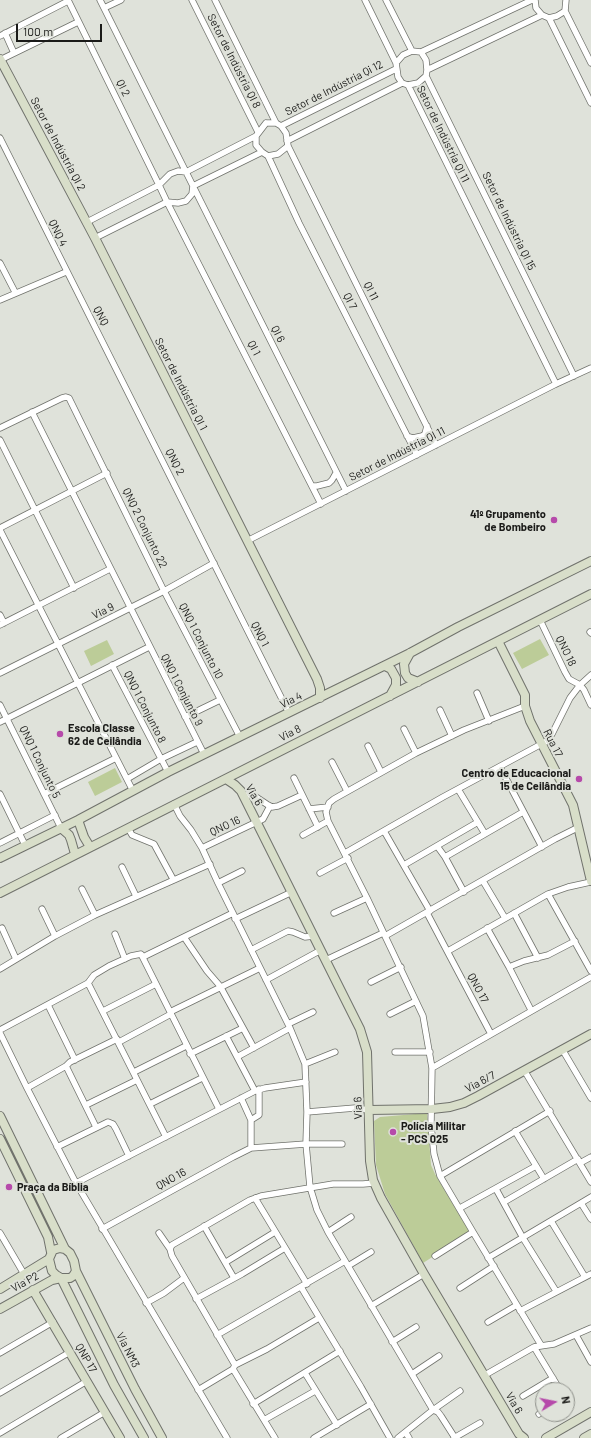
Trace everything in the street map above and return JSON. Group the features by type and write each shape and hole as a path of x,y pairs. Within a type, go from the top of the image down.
{"main road":[{"name":"Setor de Indústria QI 2","path":"0,59 95,238"},
{"name":"Setor de Indústria QI 1","path":"95,238 247,541"},
{"path":"247,541 317,679 320,688 320,698"},
{"name":"Via 4","path":"0,858 78,820 168,772 385,666 458,627 591,561"},
{"name":"Via 8","path":"0,893 74,854 226,779 591,594"},
{"name":"Rua 17","path":"498,641 526,695 526,713 568,796 579,827 591,881"},
{"path":"410,653 404,664 404,669 408,678 418,682"},
{"path":"385,666 391,669 396,678 396,685 390,696"},
{"path":"317,679 332,692"},
{"path":"240,771 238,777 242,793"},
{"name":"Via 6","path":"226,779 235,785 242,793 356,1020 365,1042 367,1052 370,1161 375,1183 388,1213 521,1436"},
{"path":"78,820 84,837 90,847"},
{"path":"61,828 71,840 74,854"},
{"name":"Via 6/7","path":"369,1110 432,1109 450,1107 464,1103 591,1034"},
{"path":"0,1116 65,1249 74,1261 76,1271 70,1278 61,1278 52,1270 48,1237 0,1139"},
{"path":"50,1255 56,1248 65,1249"},
{"name":"Via P2","path":"0,1289 50,1255"},
{"name":"Via NM3","path":"76,1271 135,1389 162,1438"},
{"path":"61,1278 114,1385 144,1438"},
{"name":"Via P2","path":"0,1309 52,1280 61,1278"},
{"name":"QNP 17","path":"33,1290 120,1438"},
{"path":"114,1385 127,1401 150,1438"},
{"path":"546,1438 591,1412"},
{"path":"154,1438 158,1433 157,1429"},
{"path":"584,1438 591,1434"}],"street":[{"path":"14,53 2,35 68,0"},
{"name":"QI 2","path":"68,0 159,185"},
{"path":"95,238 167,202 178,204 186,201 192,194 193,186 100,0"},
{"path":"104,8 121,0"},
{"name":"Setor de Indústria QI 8","path":"192,0 257,134"},
{"name":"Setor de Indústria Qi 12","path":"215,0 279,124 396,66"},
{"path":"366,0 396,66 398,77 405,84"},
{"path":"386,0 412,51"},
{"path":"396,66 403,55 412,51 421,52 534,0 536,8 542,15 549,18 557,16 564,11 568,1"},
{"path":"564,11 591,63"},
{"path":"257,134 256,144 262,152 268,156 278,154 288,144 405,84 418,83 427,73 542,15"},
{"path":"549,18 591,103"},
{"path":"0,59 78,22"},
{"path":"421,52 426,60 427,73"},
{"name":"Setor de Indústria QI 15","path":"427,73 574,376"},
{"name":"Setor de Indústria QI 11","path":"405,84 556,384"},
{"path":"87,222 159,185 170,174 178,171 186,172 257,134 266,123 279,124 286,133 288,144"},
{"name":"QNQ 4","path":"0,138 66,272"},
{"name":"QI 11","path":"288,144 436,445"},
{"path":"193,186 262,152"},
{"name":"QI 7","path":"268,156 299,223 417,455"},
{"path":"159,185 167,202"},
{"name":"QI 6","path":"193,186 346,491"},
{"name":"QI 1","path":"167,202 321,504"},
{"path":"0,263 15,292"},
{"path":"0,300 15,292 66,272"},
{"name":"QNQ","path":"66,272 118,370"},
{"name":"Setor de Indústria QI 11","path":"247,541 556,384 591,368"},
{"name":"QNQ 2","path":"118,370 214,563"},
{"name":"QNQ 2 Conjunto 22","path":"32,412 62,398 69,398 72,402 164,591"},
{"path":"0,428 32,412 149,647 0,722"},
{"path":"407,436 413,438 422,436 425,434 427,426"},
{"path":"0,440 74,588"},
{"path":"107,473 35,509 0,529 133,791"},
{"path":"312,486 320,486 329,483 336,473"},
{"name":"Via 9","path":"0,674 130,609 214,563"},
{"name":"QNQ 1","path":"214,563 289,713"},
{"path":"0,615 2,624 40,606 110,569"},
{"name":"QNQ 1 Conjunto 10","path":"164,591 220,700"},
{"name":"QNO 18","path":"540,620 569,679 580,685 591,705"},
{"name":"QNQ 1 Conjunto 9","path":"149,647 197,742"},
{"name":"QNQ 1 Conjunto 8","path":"112,665 161,759"},
{"path":"320,873 384,831 458,789 542,745 550,738 570,698 580,685 591,675"},
{"path":"477,694 489,721"},
{"path":"185,717 220,700 240,737"},
{"path":"0,705 7,718"},
{"path":"525,706 452,736 416,753 347,791 329,803 326,812 328,821 401,967 423,1016 432,1068 431,1125 434,1154 440,1176 541,1345"},
{"path":"440,710 452,736"},
{"name":"QNQ 1 Conjunto 5","path":"7,718 54,815"},
{"path":"404,729 416,753"},
{"path":"127,779 161,759 197,742 204,754"},
{"path":"368,746 381,772"},
{"path":"44,794 116,758"},
{"path":"161,759 168,772"},
{"path":"332,762 347,791"},
{"path":"500,767 542,847"},
{"path":"294,778 318,827"},
{"path":"458,789 484,834"},
{"path":"242,793 253,795 270,806 278,806 302,796"},
{"path":"0,794 26,845"},
{"name":"QNO 16","path":"174,804 180,816 192,830 202,848 235,919 289,1026 305,1064 307,1112 306,1144 310,1187 317,1210 346,1264 432,1410 438,1412 442,1416 454,1438 480,1423"},
{"path":"256,822 263,819 270,806"},
{"path":"309,809 328,807"},
{"path":"445,857 523,812"},
{"path":"0,843 54,815 61,828"},
{"path":"304,835 328,821"},
{"name":"QNO 16","path":"202,848 256,822"},
{"path":"404,865 478,822"},
{"path":"326,960 428,912 579,827"},
{"path":"128,828 132,836 154,844 173,879"},
{"name":"QNO 17","path":"384,831 404,865 491,1034"},
{"path":"437,846 445,857 464,892"},
{"path":"0,968 95,915 173,879 210,864"},
{"path":"122,867 136,896"},
{"path":"218,883 242,871"},
{"path":"483,881 505,918"},
{"path":"448,952 548,894 591,881"},
{"path":"82,889 95,915"},
{"path":"235,919 292,892"},
{"path":"548,894 591,971"},
{"path":"334,913 367,898"},
{"path":"42,909 55,936"},
{"path":"143,957 233,913"},
{"path":"514,913 538,958"},
{"path":"2,928 16,959"},
{"path":"487,928 531,1010"},
{"path":"251,950 288,932 293,932 305,937 314,936"},
{"path":"114,934 125,959"},
{"path":"184,937 207,971 220,986 254,1048"},
{"path":"509,967 524,961 548,955 575,941"},
{"path":"266,980 321,950"},
{"path":"0,1030 88,983 94,974 125,959 141,954 202,1078 219,1109"},
{"path":"371,982 401,967"},
{"path":"27,1088 75,1060 171,1013 220,986 260,968"},
{"path":"432,1068 591,977"},
{"path":"88,983 166,1137"},
{"path":"103,1011 156,984"},
{"path":"390,1014 416,1001"},
{"path":"48,1005 75,1060"},
{"path":"237,1058 313,1012"},
{"path":"190,1054 243,1028"},
{"path":"0,1033 76,1183 227,1438"},
{"path":"226,1036 237,1058 257,1090 259,1115 251,1120"},
{"path":"134,1072 186,1046"},
{"path":"562,1049 591,1098"},
{"path":"305,1064 335,1052"},
{"path":"395,1052 430,1052"},
{"path":"66,1066 96,1127"},
{"path":"524,1070 550,1111 591,1182"},
{"path":"150,1104 202,1078"},
{"path":"86,1105 137,1080"},
{"path":"76,1183 257,1090 306,1082"},
{"path":"241,1098 251,1120 250,1148"},
{"path":"307,1112 355,1108 369,1110"},
{"path":"440,1176 550,1111"},
{"path":"57,1147 108,1122 113,1124 128,1156"},
{"path":"404,1126 431,1125"},
{"path":"515,1131 544,1179"},
{"name":"QNO 16","path":"102,1229 250,1148 306,1144 342,1144"},
{"path":"504,1202 544,1179 579,1161 591,1157"},
{"path":"460,1208 536,1166"},
{"path":"170,1249 172,1245 255,1198 333,1184 375,1183"},
{"path":"496,1189 523,1238 556,1291"},
{"path":"488,1258 591,1197"},
{"path":"255,1198 307,1284"},
{"path":"581,1203 591,1218"},
{"path":"328,1232 351,1217"},
{"path":"551,1221 585,1277"},
{"path":"204,1226 234,1278"},
{"path":"226,1262 275,1232"},
{"path":"435,1256 473,1232"},
{"path":"0,1233 2,1242 24,1274"},
{"path":"159,1233 170,1249 172,1256 217,1335 253,1404 275,1438"},
{"path":"196,1299 285,1248"},
{"path":"217,1335 301,1287 371,1252"},
{"path":"460,1288 494,1266"},
{"path":"371,1306 424,1274"},
{"path":"520,1311 591,1274"},
{"path":"146,1303 184,1278"},
{"path":"301,1287 390,1438"},
{"path":"488,1322 517,1305"},
{"path":"198,1390 234,1367 319,1318"},
{"path":"0,1353 53,1322"},
{"path":"392,1342 416,1327"},
{"path":"485,1375 534,1347 554,1344 591,1328"},
{"path":"576,1335 591,1362"},
{"path":"534,1347 555,1382"},
{"path":"0,1393 70,1352"},
{"path":"253,1404 340,1352"},
{"path":"412,1374 439,1356"},
{"path":"305,1373 337,1425"},
{"path":"523,1396 553,1378"},
{"path":"0,1433 87,1381"},
{"path":"264,1420 315,1391"},
{"path":"398,1438 407,1435 432,1410 460,1391"},
{"path":"314,1438 371,1404"},
{"path":"61,1438 105,1412"}],"green space":[{"path":"540,639 549,655 522,669 513,653"},
{"path":"107,640 114,654 91,666 84,651"},
{"path":"115,768 122,782 95,796 88,782"},
{"path":"427,1113 431,1165 470,1233 423,1263 385,1194 376,1165 374,1121 380,1117"}],"place":[{"name":"41º Grupamento de Bombeiro","path":"554,520"},
{"name":"Escola Classe 62 de Ceilândia","path":"60,734"},
{"name":"Centro de Educacional 15 de Ceilândia","path":"579,779"},
{"name":"Polícia Militar - PCS 025","path":"393,1132"},
{"name":"Praça da Bíblia","path":"9,1187"}]}
